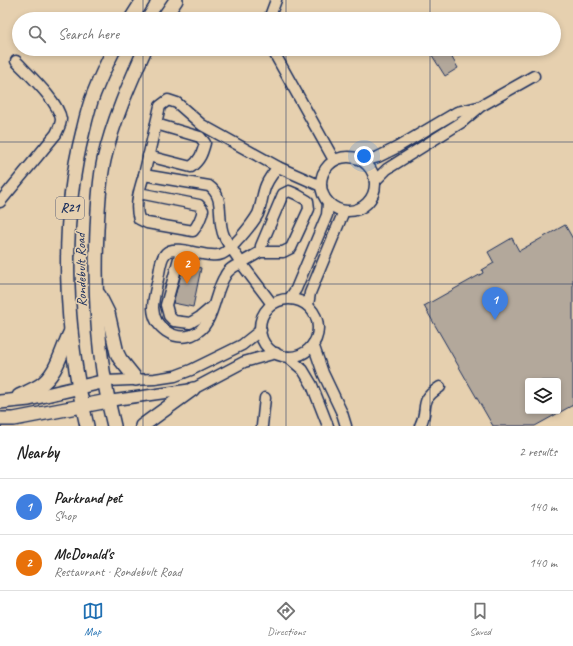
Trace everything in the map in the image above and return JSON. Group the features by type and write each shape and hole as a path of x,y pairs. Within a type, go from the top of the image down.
{"main road":[{"path":"135,12 143,0"},
{"path":"168,12 176,0"},
{"name":"Rondebult Road","path":"87,426 82,406 71,331 68,291 70,204 77,153 93,94 111,56"},
{"name":"Rondebult Road","path":"114,426 108,401 99,338 96,256 98,201 104,161 116,118 142,56"},
{"path":"97,292 108,313 117,353 136,379"},
{"path":"2,402 39,386 46,380 58,364 64,345 71,331"},
{"path":"2,402 29,399 106,381"},
{"path":"142,426 145,422 193,389"},
{"path":"0,419 14,419 108,401"}],"street":[{"path":"272,12 276,0"},
{"path":"276,56 334,160"},
{"path":"0,202 56,134 61,120 57,107 16,61"},
{"path":"375,182 387,168 462,122 481,106 534,76"},
{"path":"139,193 199,205 203,210 201,220 193,231 147,223 139,219 136,211 139,193 160,106 168,100 177,102 202,125 278,167 321,186"},
{"path":"363,161 378,157 390,151 457,112 481,106"},
{"path":"148,156 191,167 198,162 204,149 205,143 200,137 156,124"},
{"path":"345,157 357,158 363,161 371,170 375,182 374,194 367,204 356,210 344,211 333,207 328,203 322,192 321,180 325,169 334,160 345,157"},
{"path":"260,252 261,246 283,194 289,191 308,201 309,209 291,248 283,252 260,252 229,269 224,276 206,324 199,331 192,335 182,337 173,336 167,333 157,320 153,310 161,264 165,254 169,251 181,250 213,256 222,255 232,248 251,226 258,213 266,185 278,167"},
{"path":"144,174 209,186 215,191 218,197 220,223 224,236 241,263 272,304"},
{"path":"290,298 296,289 327,215 328,203"},
{"path":"308,305 310,293 344,211"},
{"path":"181,250 166,305 169,316 174,321 190,323 213,306"},
{"path":"288,357 307,351 318,335 318,322 312,310 303,302 290,298 277,301 272,304 264,314 261,320 263,339 266,345 276,353 288,357 302,370 312,385 328,426"},
{"path":"106,381 155,379 168,377 191,370 242,345 261,330"},
{"path":"313,344 322,373 342,413 346,426"},
{"path":"108,401 193,389 244,362 276,353"},
{"path":"420,426 427,398 430,393 440,387"},
{"path":"262,426 265,398"}],"building":[{"path":"432,56 451,56 458,68 445,76"},
{"path":"565,225 573,239 573,405 561,412 561,378 525,378 525,414 557,414 535,426 493,426 424,306 483,273 482,270 494,263 488,252 512,238 519,251"},
{"path":"184,264 201,268 193,307 173,303"}],"place":[{"name":"McDonald's","path":"187,284"},
{"name":"Parkrand pet","path":"495,320"}]}
